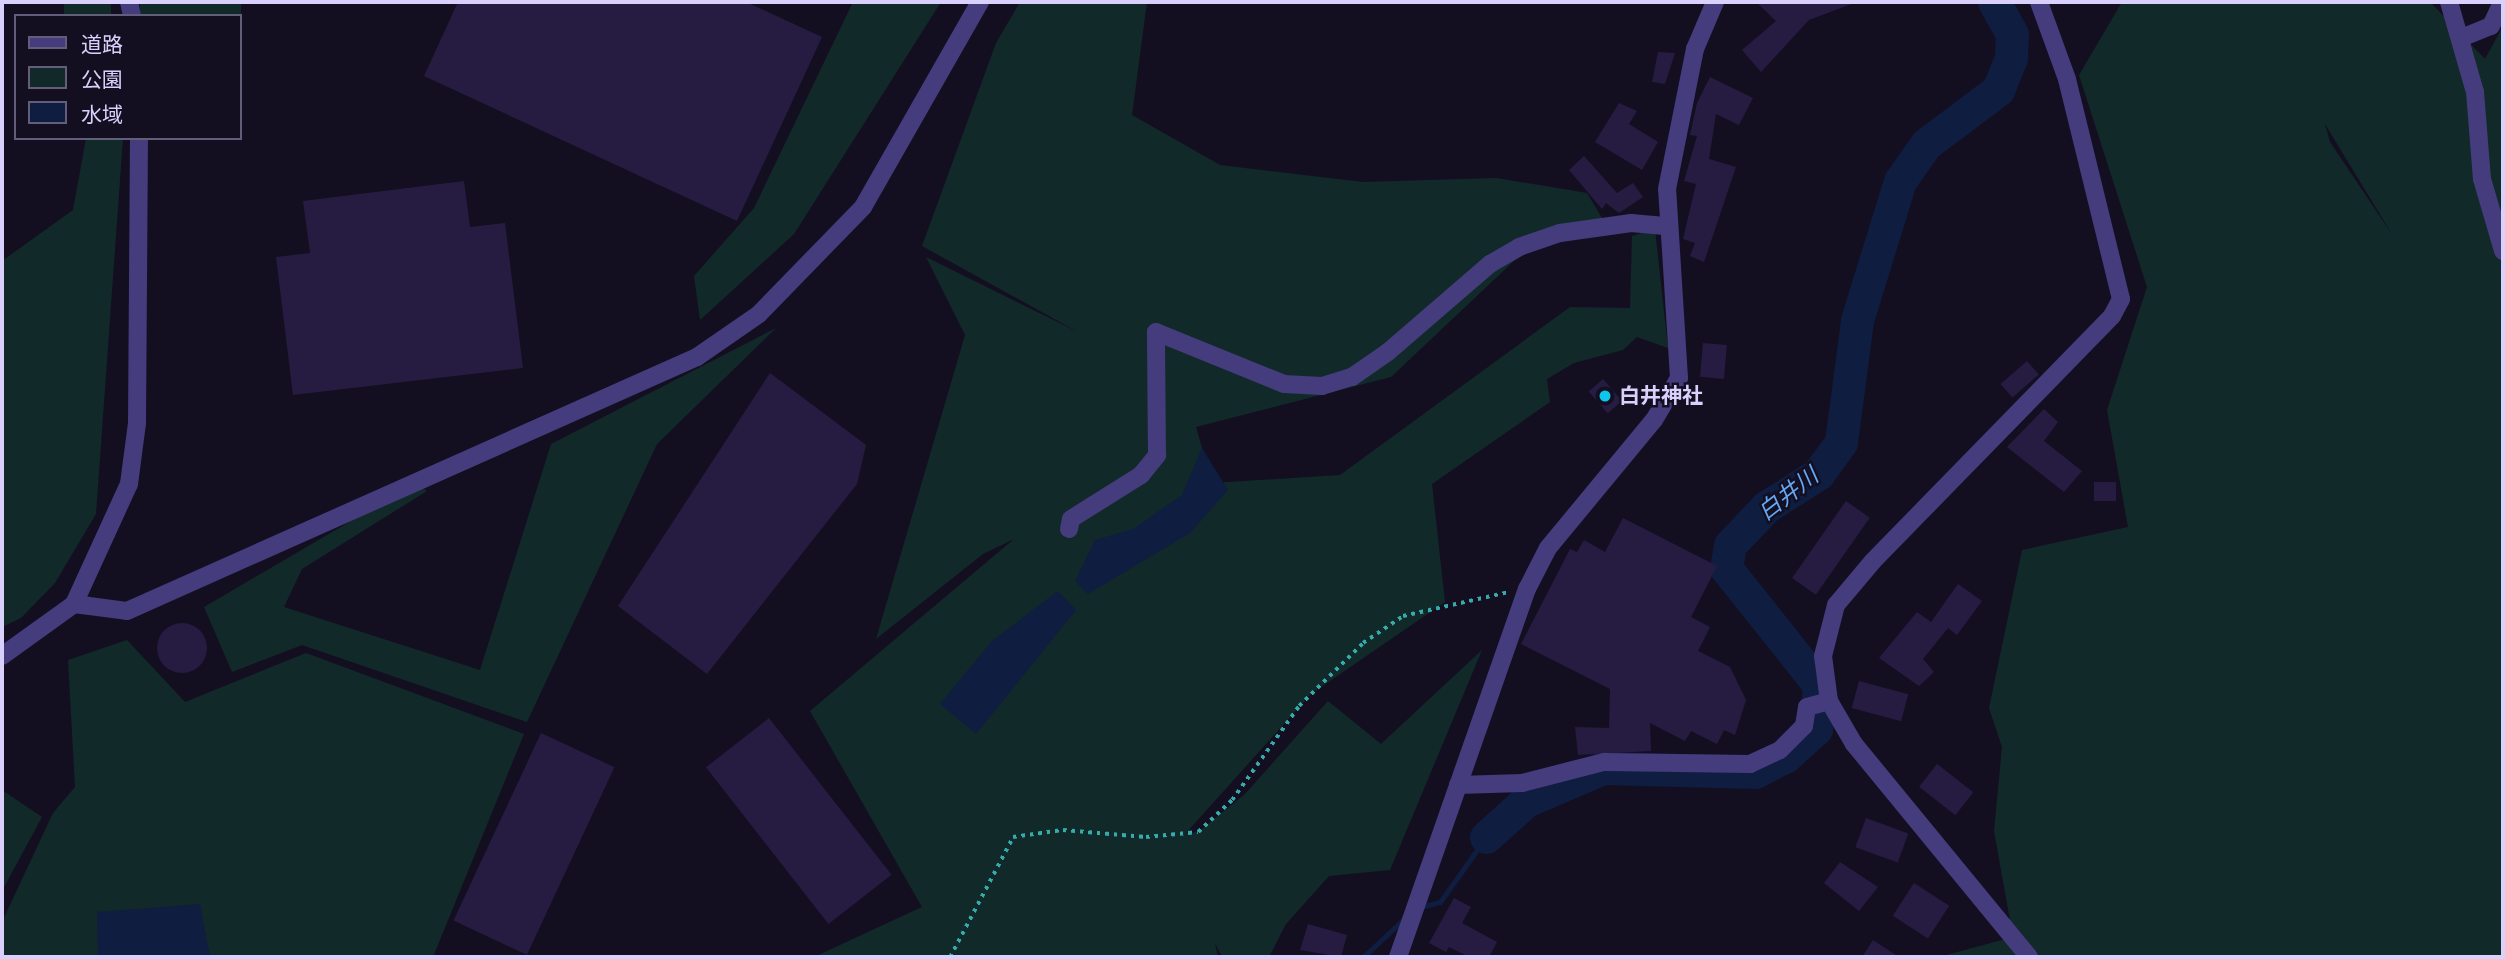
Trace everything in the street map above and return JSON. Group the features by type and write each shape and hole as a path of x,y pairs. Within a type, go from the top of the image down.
{"street":[{"path":"74,604 127,611 697,357 760,314 863,207 981,2"},
{"path":"1398,957 1527,589 1548,548 1654,421 1679,377 1665,226 1677,127 1695,50 1715,2"},
{"path":"2029,957 1854,744 1829,701 1823,656 1836,605 2121,299 2067,79 2039,2"},
{"path":"2449,2 2474,92 2482,178 2503,251"},
{"path":"2461,38 2491,26 2502,2"},
{"path":"2,656 74,604 129,484 137,423 139,140"},
{"path":"1069,529 1071,519 1141,475 1157,455 1156,332 1284,384 1322,386 1352,377 1388,352 1490,264 1519,247 1560,233 1631,223 1665,226"},
{"path":"1458,785 1522,783 1604,762 1750,764 1780,750 1804,726 1807,707 1829,701"}],"path":[{"path":"950,957 1013,837 1063,830 1146,837 1198,832 1232,800 1299,706 1363,643 1403,616 1452,600 1527,589"}],"green space":[{"path":"64,2 111,2 111,14 64,14"},
{"path":"140,2 241,2 241,14 140,14"},
{"path":"853,2 941,2 794,234 700,320 694,276 754,208"},
{"path":"1020,2 1147,2 1132,115 1220,165 1363,182 1496,178 1587,193 1605,223 1560,233 1515,260 1391,377 1196,427 1212,483 1340,475 1570,307 1630,308 1632,236 1655,229 1668,348 1637,337 1623,350 1574,363 1547,379 1550,402 1432,484 1445,602 1311,694 1186,833 1198,832 1245,794 1328,701 1381,744 1482,650 1390,870 1329,876 1286,924 1269,957 1222,957 1215,943 1218,957 814,957 922,907 810,711 1014,539 983,554 876,639 965,335 926,257 1078,332 922,246 996,43"},
{"path":"2122,2 2430,2 2485,59 2503,26 2503,957 1939,957 2013,937 1994,831 2002,747 1989,708 2022,550 2128,527 2107,410 2147,287 2079,75","holes":["2325,124 2393,236 2330,142"]},
{"path":"86,140 123,140 96,514 55,583 21,618 2,627 2,261 73,210"},
{"path":"776,328 657,444 527,722 302,645 232,672 204,607 416,483 427,491 302,569 284,607 480,670 551,444"},
{"path":"127,640 185,702 306,653 524,734 433,957 2,957 2,922 53,813 75,787 68,660"},
{"path":"2,790 42,817 2,891"}],"water":[{"path":"1202,448 1228,490 1190,533 1088,594 1075,581 1095,540 1133,529 1182,495"},
{"path":"1058,591 1076,610 976,734 940,704 992,641"},
{"path":"200,904 210,957 98,957 97,912"}],"building":[{"path":"458,2 746,2 822,37 737,221 424,76"},
{"path":"1756,2 1854,3 1809,20 1761,72 1742,50 1776,21"},
{"path":"1658,52 1675,53 1665,84 1652,82"},
{"path":"1710,77 1753,98 1739,125 1716,114 1709,159 1736,167 1704,262 1690,256 1695,243 1683,239 1696,184 1684,181 1697,136 1690,135 1697,103"},
{"path":"1619,103 1637,111 1629,124 1658,142 1642,170 1595,142"},
{"path":"1584,156 1617,193 1633,183 1643,197 1619,213 1606,203 1602,209 1569,170"},
{"path":"464,181 470,227 505,223 523,368 293,395 276,257 310,253 303,201"},
{"path":"1703,343 1727,345 1724,379 1700,377"},
{"path":"2027,361 2039,375 2012,398 2001,384"},
{"path":"770,373 866,445 857,484 707,674 618,606"},
{"name":"白井神社","path":"1603,379 1622,401 1608,413 1589,391"},
{"path":"2044,409 2058,422 2044,441 2082,471 2064,492 2007,447"},
{"path":"2094,482 2116,482 2116,501 2094,501"},
{"path":"1846,501 1870,518 1816,595 1792,578"},
{"path":"1623,518 1717,566 1691,617 1710,627 1698,651 1730,667 1746,700 1735,735 1724,730 1717,744 1691,731 1685,741 1650,723 1651,751 1578,755 1575,727 1609,728 1610,689 1521,644 1570,549 1577,552 1584,540 1605,552"},
{"path":"1958,584 1982,601 1957,635 1948,628 1923,659 1934,672 1919,686 1879,658 1917,612 1931,622"},
{"path":"182,623 200,630 207,648 200,666 182,673 164,666 157,648 164,630"},
{"path":"1859,681 1908,694 1901,721 1852,708"},
{"path":"769,718 892,875 828,924 706,767"},
{"path":"541,733 614,767 527,955 454,921"},
{"path":"1937,764 1973,792 1955,815 1919,787"},
{"path":"1866,818 1908,833 1898,863 1855,847"},
{"path":"1840,862 1878,887 1859,911 1824,883"},
{"path":"1914,883 1949,906 1928,939 1893,916"},
{"path":"1454,898 1471,907 1462,923 1497,942 1489,957 1469,957 1449,947 1446,952 1429,943"},
{"path":"1308,924 1347,935 1341,957 1300,950"},
{"path":"1873,940 1899,957 1862,957"}],"waterway":[{"name":"白井川","path":"1486,837 1526,801 1603,768 1755,772 1785,757 1816,729 1819,685 1726,568 1730,545 1766,507 1818,474 1841,442 1857,320 1900,181 1926,144 1998,90 2011,58 2012,34 1994,2"},
{"path":"1420,907 1440,902 1486,837"},
{"path":"1363,957 1406,917"}],"place":[{"name":"白井神社","path":"1605,396"}]}
